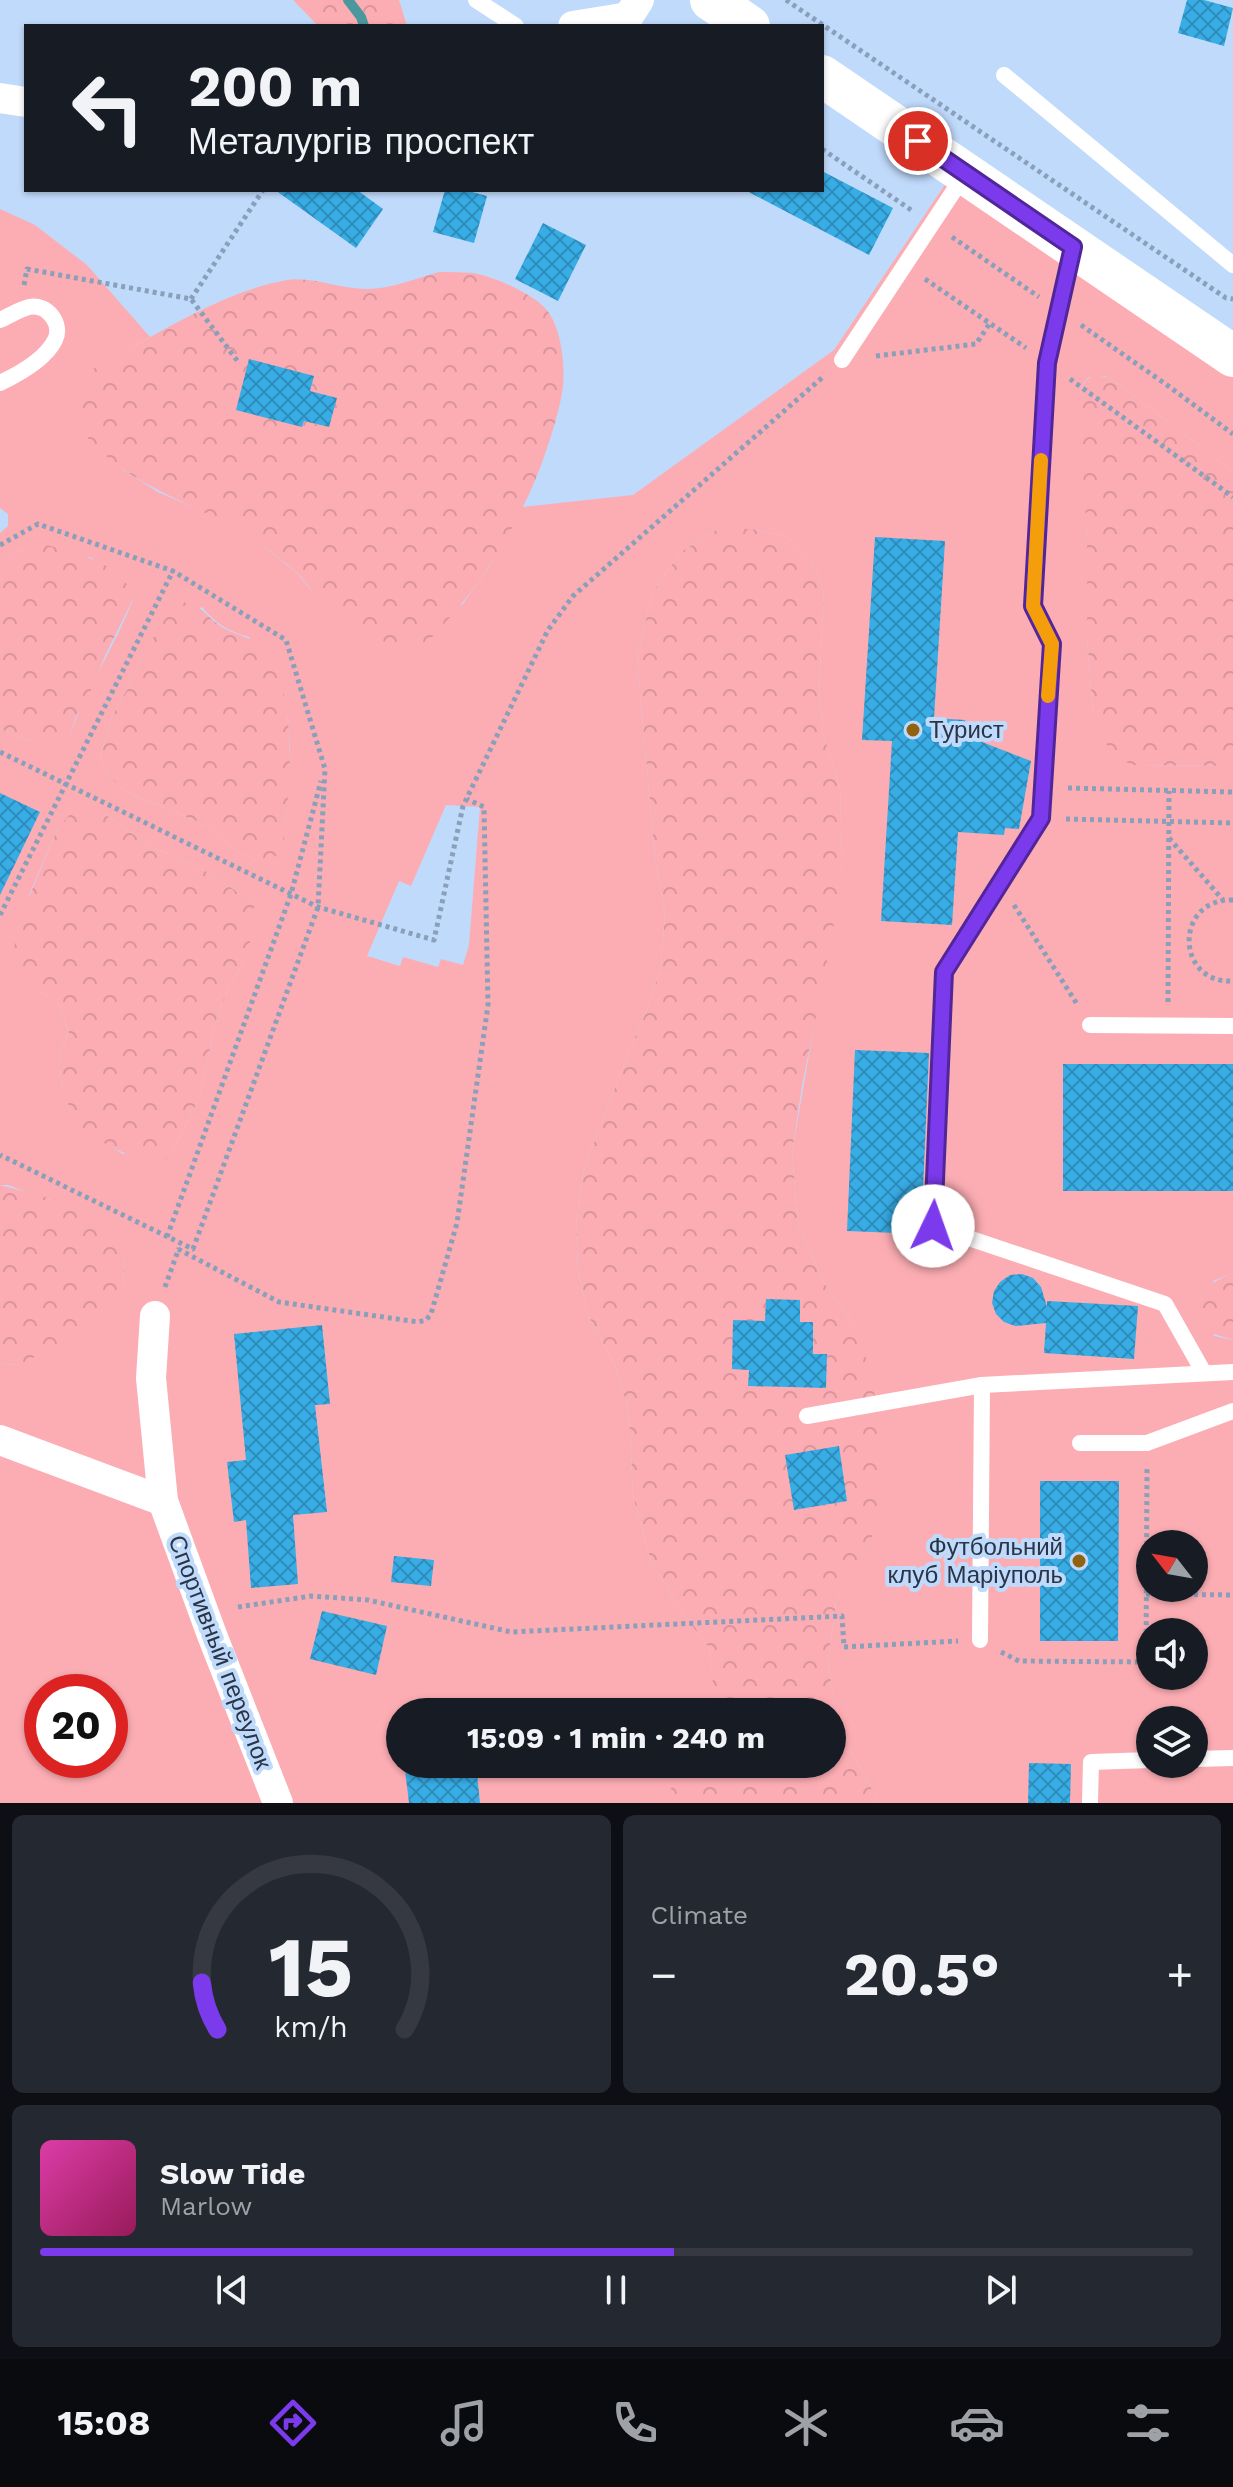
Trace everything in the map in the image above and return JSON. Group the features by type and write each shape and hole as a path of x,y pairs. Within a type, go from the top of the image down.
{"street":[{"path":"585,24 628,17 639,0"},
{"path":"711,0 746,24"},
{"path":"824,77 1233,356"},
{"path":"0,98 24,102"},
{"name":"Спортивный переулок","path":"155,1316 151,1378 163,1501 278,1803"},
{"path":"0,1440 163,1501"}],"lane":[{"path":"476,0 513,24"},
{"path":"1004,75 1233,265"},
{"path":"842,360 965,173"},
{"path":"1073,247 1047,363 1033,606 1052,644 1041,818 944,972 933,1226 1165,1304 1204,1373"},
{"path":"0,320 28,307 39,307 49,312 57,331 55,341 32,365 0,383"},
{"path":"1090,1025 1233,1026"},
{"path":"807,1416 982,1385 1233,1372"},
{"path":"980,1640 982,1385"},
{"path":"1080,1443 1147,1443 1233,1411"},
{"path":"1208,1759 1233,1758"},
{"path":"1090,1803 1091,1762 1136,1760"}],"path":[{"path":"786,0 821,24"},
{"path":"824,26 1226,298 1233,299"},
{"path":"824,150 1167,385 1233,434"},
{"path":"191,299 262,192"},
{"path":"27,269 191,299 239,363"},
{"path":"0,752 318,907 434,940 466,799 548,630 573,596 842,360 976,344 990,323"},
{"path":"0,545 38,524 173,571 286,640 325,769 318,907 193,1249 179,1246"},
{"path":"0,915 173,571"},
{"path":"167,1237 291,894 325,769"},
{"path":"1043,787 1233,792"},
{"path":"1167,1025 1169,791"},
{"path":"0,1155 167,1237 279,1302 418,1322 426,1320 431,1314 457,1223 490,990 484,807 466,799"},
{"path":"1041,818 1233,823"},
{"path":"1169,838 1223,900"},
{"path":"1000,883 1090,1025"},
{"path":"1233,900 1209,904 1198,914 1190,927 1188,943 1192,958 1201,970 1214,979 1233,981"},
{"path":"155,1316 179,1246"},
{"path":"1146,1530 1147,1443"},
{"path":"1208,1595 1233,1595"},
{"path":"238,1607 311,1596 368,1600 511,1632 842,1616 844,1647 980,1640"},
{"path":"1019,1661 1146,1662 1146,1602"}],"green space":[{"path":"293,0 399,0 406,24 316,24"},
{"path":"948,180 1233,374 1233,471 1110,378 1089,377 1080,393 1087,541 1087,637 1093,714 1132,765 1233,766 1233,1273 1213,1281 1214,1336 1233,1340 1233,1803 879,1803 846,1738 846,1698 833,1698 828,1660 836,1602 871,1541 855,1326 826,1286 798,1225 792,1153 842,862 840,788 823,734 819,691 824,593 812,561 786,536 751,529 718,529 681,552 652,593 637,658 655,858 665,913 661,967 584,1169 576,1224 578,1271 588,1315 614,1363 629,1411 633,1496 651,1561 681,1611 709,1648 715,1698 386,1698 386,1778 684,1778 654,1803 0,1803 0,1365 21,1364 123,1294 124,1255 99,1221 8,1185 0,1185 0,729 36,744 70,735 134,597 92,558 28,546 0,562 0,533 8,526 8,514 0,508 0,209 35,225 87,265 150,337 92,370 122,469 158,492 253,538 296,572 323,604 462,605 490,565 522,507 633,495 834,350","holes":["202,607 223,626 249,637 288,718 290,750 286,822 257,861 219,838 208,826 124,791 108,775 100,758 111,718 143,654 160,629","446,805 480,807 469,945 463,965 441,959 438,967 403,957 400,966 367,956 399,881 411,886","106,815 148,845 207,872 254,903 246,957 217,1017 200,1094 170,1156 123,1154 109,1145 62,1089 59,1057 69,1032 58,1003 37,990 29,895 58,828"]},
{"path":"439,272 473,273 491,278 539,302 550,315 558,334 563,385 547,449 515,523 474,588 437,632 424,642 411,646 395,645 350,624 322,603 290,566 270,551 226,523 133,476 92,443 81,426 78,397 80,387 92,370 225,299 287,280 376,289"},
{"path":"1096,375 1110,378 1233,471 1233,766 1132,765 1115,756 1100,736 1093,714 1087,637 1087,541 1079,403 1083,385"},
{"path":"718,529 751,529 786,536 812,561 824,593 819,691 823,734 840,788 842,862 833,931 792,1153 798,1225 826,1286 855,1326 872,1375 881,1486 871,1542 836,1602 828,1660 833,1698 714,1698 709,1648 681,1611 651,1561 633,1496 629,1411 614,1363 588,1315 578,1271 576,1224 584,1169 661,967 665,913 655,858 637,658 652,593 681,552"},
{"path":"47,545 109,567 128,585 134,597 70,735 56,745 36,744 0,729 0,562 28,546"},
{"path":"176,602 192,604 222,627 254,642 264,650 276,670 288,719 290,746 283,848 273,859 257,861 219,838 208,826 124,791 108,775 100,758 111,718 143,654"},
{"path":"82,810 106,815 148,845 207,872 254,903 254,926 246,957 217,1017 200,1094 170,1156 158,1164 142,1162 90,1136 74,1118 62,1089 59,1057 69,1032 58,1003 37,990 21,966 14,948 18,923 58,828 71,813"},
{"path":"0,1185 57,1200 99,1221 124,1254 123,1294 96,1325 21,1364 0,1365"},
{"path":"1233,1273 1233,1340 1202,1330 1195,1309 1200,1294 1206,1288"},
{"path":"846,1738 879,1803 654,1803 683,1778 846,1778"}],"building":[{"path":"1187,0 1204,0 1233,8 1224,46 1178,33"},
{"path":"824,172 893,208 869,255 749,192 824,192"},
{"path":"278,192 360,192 383,209 356,248"},
{"path":"444,192 472,192 487,196 474,243 433,232"},
{"path":"543,223 586,245 558,301 515,279"},
{"path":"249,359 314,376 310,391 337,398 329,427 304,421 302,427 236,410"},
{"path":"875,537 945,541 934,718 965,720 964,735 1031,761 1019,829 1005,828 1004,835 958,832 952,925 881,921 892,741 862,740"},
{"path":"0,793 40,812 0,895"},
{"path":"855,1050 929,1053 921,1234 847,1231"},
{"path":"1063,1064 1233,1064 1233,1191 1063,1191"},
{"path":"1022,1274 1033,1278 1041,1287 1047,1307 1047,1301 1138,1306 1134,1359 1044,1353 1046,1323 1015,1326 1004,1322 996,1314 992,1303 994,1291 1000,1282 1010,1275"},
{"path":"766,1299 800,1300 800,1322 813,1322 813,1354 827,1354 826,1388 748,1386 749,1370 732,1369 733,1320 765,1321"},
{"path":"322,1325 330,1404 315,1405 327,1512 293,1515 298,1584 251,1588 246,1520 234,1522 227,1462 246,1460 234,1334"},
{"path":"839,1446 847,1501 794,1510 785,1455"},
{"path":"1040,1481 1119,1481 1118,1641 1040,1641"},
{"path":"394,1556 434,1560 431,1586 391,1582"},
{"path":"322,1611 387,1626 376,1675 310,1659"},
{"path":"1029,1763 1071,1764 1070,1803 1028,1803"},
{"path":"406,1778 477,1778 480,1803 409,1803"}],"waterway":[{"path":"348,0 363,24"}],"slow traffic":[{"path":"1041,460 1033,606 1052,644 1048,696"}],"place":[{"name":"Турист","path":"913,730"},
{"name":"Футбольний клуб Маріуполь","path":"1079,1561"}],"route":[{"path":"918,141 1073,247 1047,363 1033,606 1052,644 1041,818 944,972 933,1226"}]}
